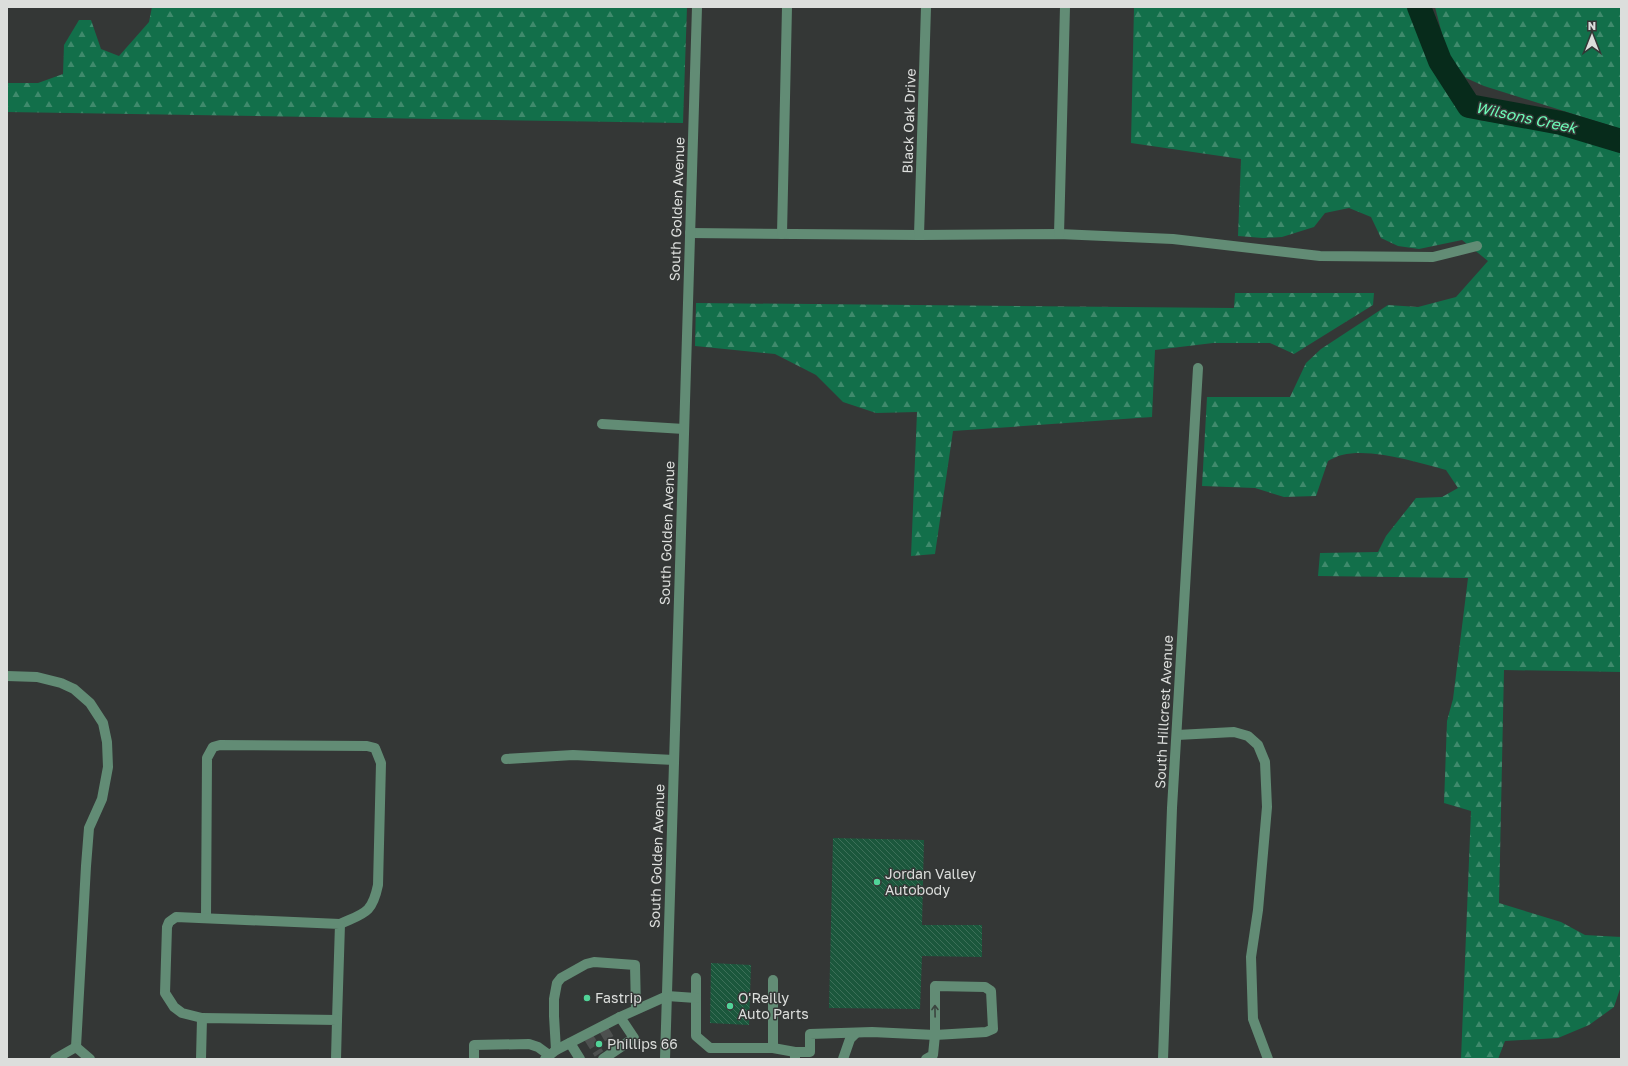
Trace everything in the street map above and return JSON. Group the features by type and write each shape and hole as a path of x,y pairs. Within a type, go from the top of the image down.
{"street":[{"name":"South Golden Avenue","path":"665,1059 698,7"},
{"path":"782,234 787,7"},
{"name":"Black Oak Drive","path":"919,235 926,7"},
{"path":"1059,234 1065,7"},
{"path":"690,233 919,235 1059,234 1173,239 1320,256 1433,257 1477,246"},
{"name":"South Hillcrest Avenue","path":"1163,1059 1177,735 1198,368"},
{"path":"602,424 684,429"},
{"path":"7,676 37,677 61,683 74,689 90,703 103,723 107,742 108,767 102,799 90,828 89,836 76,1047"},
{"path":"1177,735 1234,732 1248,736 1258,746 1265,762 1267,806 1258,910 1251,957 1254,1019 1268,1059"},
{"path":"206,918 207,758 213,747 220,745 367,746 375,748 381,763 378,885 375,899 367,911 340,924 176,917 169,922 167,927 165,993 174,1007 182,1013 202,1018 337,1020"},
{"path":"506,759 573,755 674,760"},
{"path":"336,1059 340,924"},
{"path":"550,1055 556,984 561,978 586,964 594,962 635,965 636,1010"},
{"path":"696,978 696,1036 710,1048 773,1048 795,1056 810,1052 810,1034 872,1032 935,1035 986,1032 993,1029 992,991 985,987 934,986 935,1035 933,1055 926,1059"},
{"path":"773,980 773,1048"},
{"path":"550,1055 570,1043 603,1028 620,1017 667,996 696,998"},
{"path":"601,1057 614,1048 634,1038 620,1017"},
{"path":"201,1059 202,1018"},
{"path":"843,1059 850,1039 856,1033"},
{"path":"570,1043 580,1059"},
{"path":"474,1059 474,1045 529,1044 538,1047 550,1055"},
{"path":"55,1059 76,1047"},
{"path":"76,1047 90,1059"}],"green space":[{"path":"152,7 687,7 683,123 7,112 7,83 38,83 63,74 64,45 79,20 91,20 101,49 119,56 149,22"},
{"path":"1134,7 1410,7 1433,71 1455,104 1479,120 1554,131 1621,151 1621,672 1504,670 1499,903 1561,922 1585,935 1621,937 1621,986 1614,1007 1589,1025 1558,1038 1505,1041 1498,1059 1461,1059 1471,811 1444,803 1447,721 1453,699 1468,578 1318,576 1320,553 1378,552 1386,536 1416,498 1442,497 1458,488 1446,470 1394,457 1367,453 1354,453 1340,455 1328,461 1316,496 1284,497 1255,488 1202,486 1207,397 1290,397 1306,363 1321,349 1388,305 1418,307 1456,297 1488,261 1462,240 1419,249 1398,246 1381,238 1371,217 1349,208 1325,213 1314,227 1282,237 1263,238 1238,236 1241,159 1131,143"},
{"path":"1435,7 1621,7 1621,129 1484,86 1466,78 1447,53"},
{"path":"1235,293 1374,293 1373,305 1294,354 1270,343 1213,343 1155,350 1152,417 953,431 935,554 911,556 917,412 876,413 843,402 816,375 775,354 695,346 696,303 1234,308"}],"building":[{"name":"Jordan Valley Autobody","path":"833,838 924,840 922,925 982,925 982,957 922,956 920,1009 829,1008"},
{"name":"O'Reilly Auto Parts","path":"711,963 751,965 749,1025 710,1023"}],"waterway":[{"name":"Wilsons Creek","path":"1419,7 1440,61 1469,106 1561,123 1621,141"}],"tunnel":[{"path":"604,1030 613,1045"},
{"path":"589,1038 599,1054"}],"place":[{"name":"Jordan Valley Autobody","path":"877,882"},
{"name":"Fastrip","path":"587,998"},
{"name":"O'Reilly Auto Parts","path":"730,1006"},
{"name":"Phillips 66","path":"599,1044"}]}
